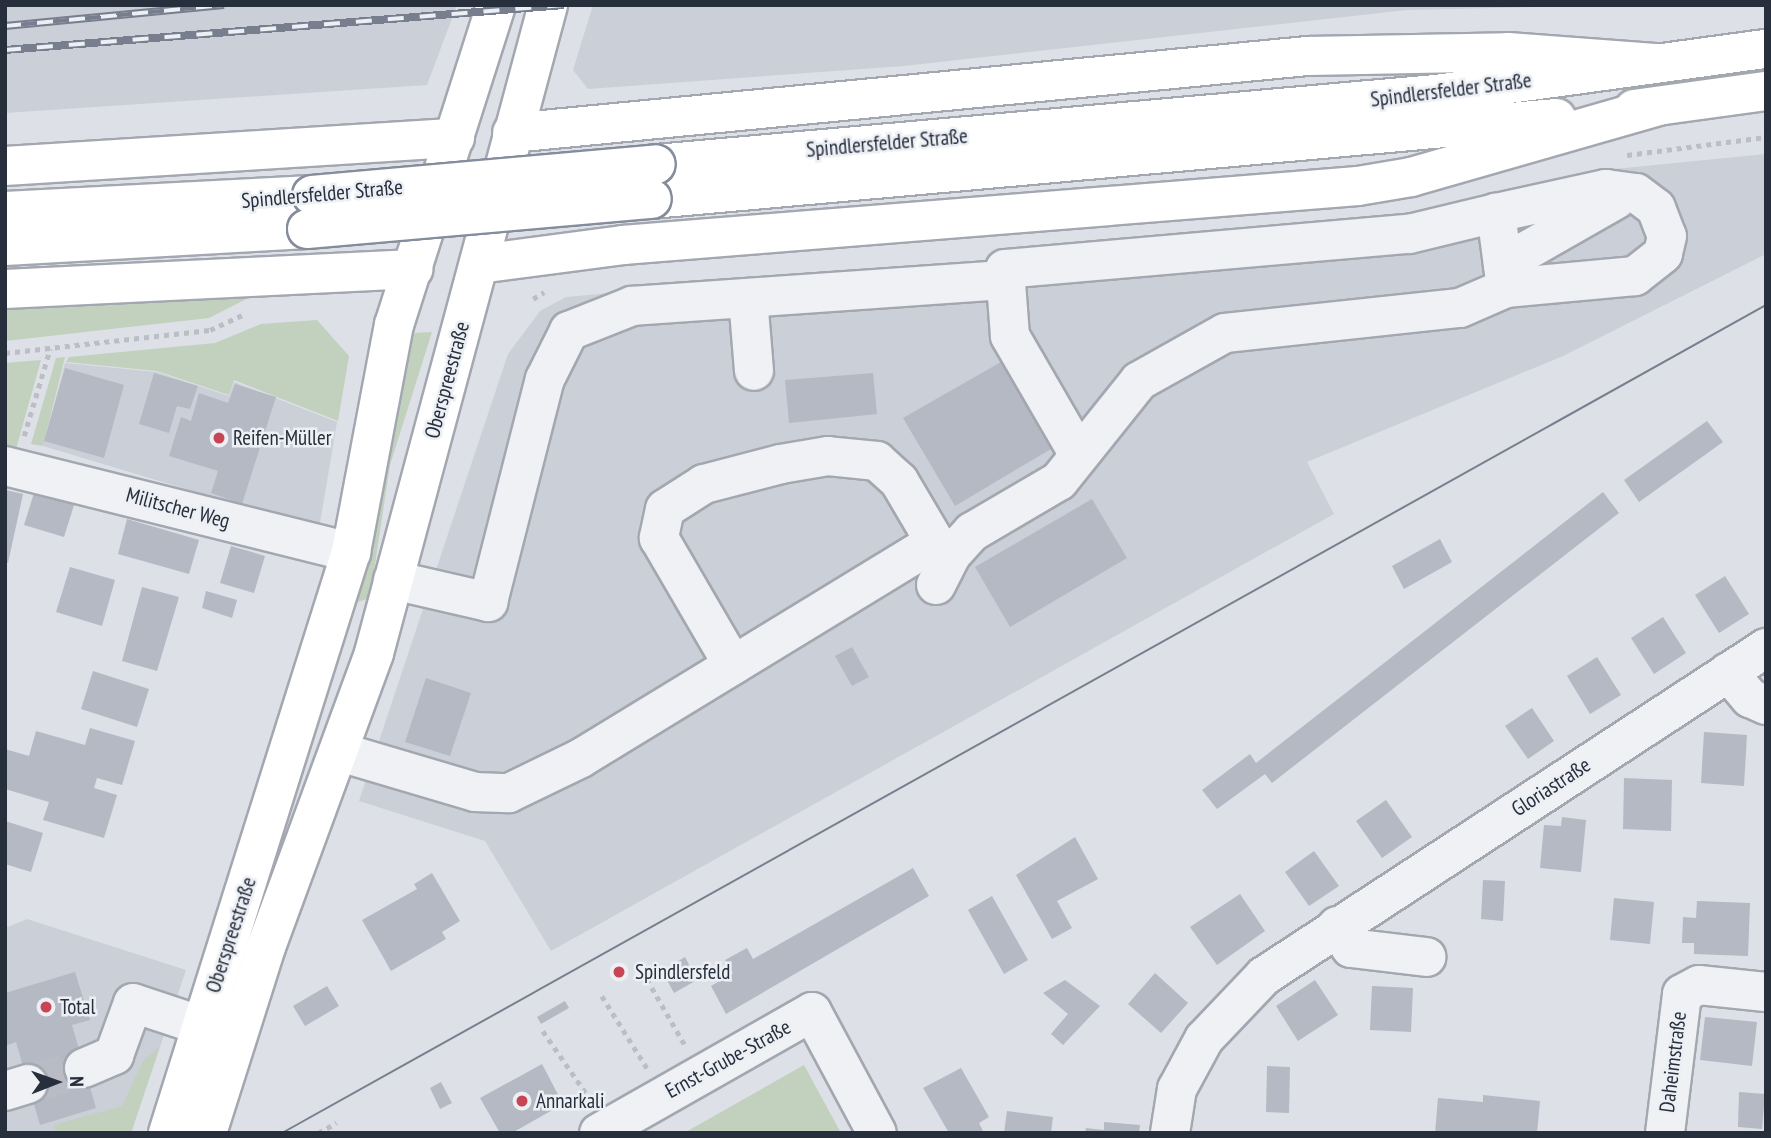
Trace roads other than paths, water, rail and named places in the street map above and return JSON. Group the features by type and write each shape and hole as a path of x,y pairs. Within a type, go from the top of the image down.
{"main road":[{"name":"Oberspreestraße","path":"168,1133 351,552 394,325 496,5"},
{"name":"Oberspreestraße","path":"207,1133 266,947 340,752 393,580 548,5"},
{"name":"Spindlersfelder Straße","path":"654,182 1436,94 1766,49"},
{"path":"5,166 455,138 1321,55 1507,52 1655,63"},
{"name":"Spindlersfelder Straße","path":"5,246 309,212 654,182 1658,106 1766,91"},
{"path":"5,289 414,269 479,264 637,244 1358,186 1411,177 1658,106"},
{"name":"Spindlersfelder Straße","path":"5,211 309,212"},
{"path":"294,738 340,752"}],"street":[{"path":"1079,455 1010,336 1005,269 1409,234 1606,189 1636,193 1656,208 1667,236 1663,254 1651,267 1635,276 1504,276"},
{"path":"936,585 952,554 972,531 1059,481 1139,381 1225,333 1460,309 1609,201 1636,193"},
{"path":"1496,213 1504,276"},
{"path":"393,580 488,602 545,379 569,331 632,306 1006,280"},
{"path":"748,298 754,371"},
{"path":"340,752 443,786 509,793 581,758 733,665 934,542 900,481 877,461 859,455 828,456 726,477 679,498 665,509 659,538 733,665"},
{"name":"Militscher Weg","path":"10,467 351,552"},
{"name":"Gloriastraße","path":"1170,1133 1177,1089 1203,1039 1264,976 1766,648"},
{"path":"1728,672 1750,698 1766,705"},
{"path":"1337,926 1351,948 1426,957"},
{"name":"Daheimstraße","path":"1665,1133 1682,994 1699,985 1766,992"},
{"path":"84,1068 114,1055 133,1003 202,1026"},
{"name":"Ernst-Grube-Straße","path":"599,1133 812,1013 877,1133"}],"tunnel":[{"path":"28,1084 84,1068"}],"tram line":[{"path":"282,1133 1766,305"}],"railway":[{"path":"5,26 224,5"},
{"path":"5,50 564,5"}],"place":[{"name":"Reifen-Müller","path":"219,438"},
{"name":"Spindlersfeld","path":"619,972"},
{"name":"Total","path":"46,1007"},
{"name":"Annarkali","path":"522,1101"}]}
